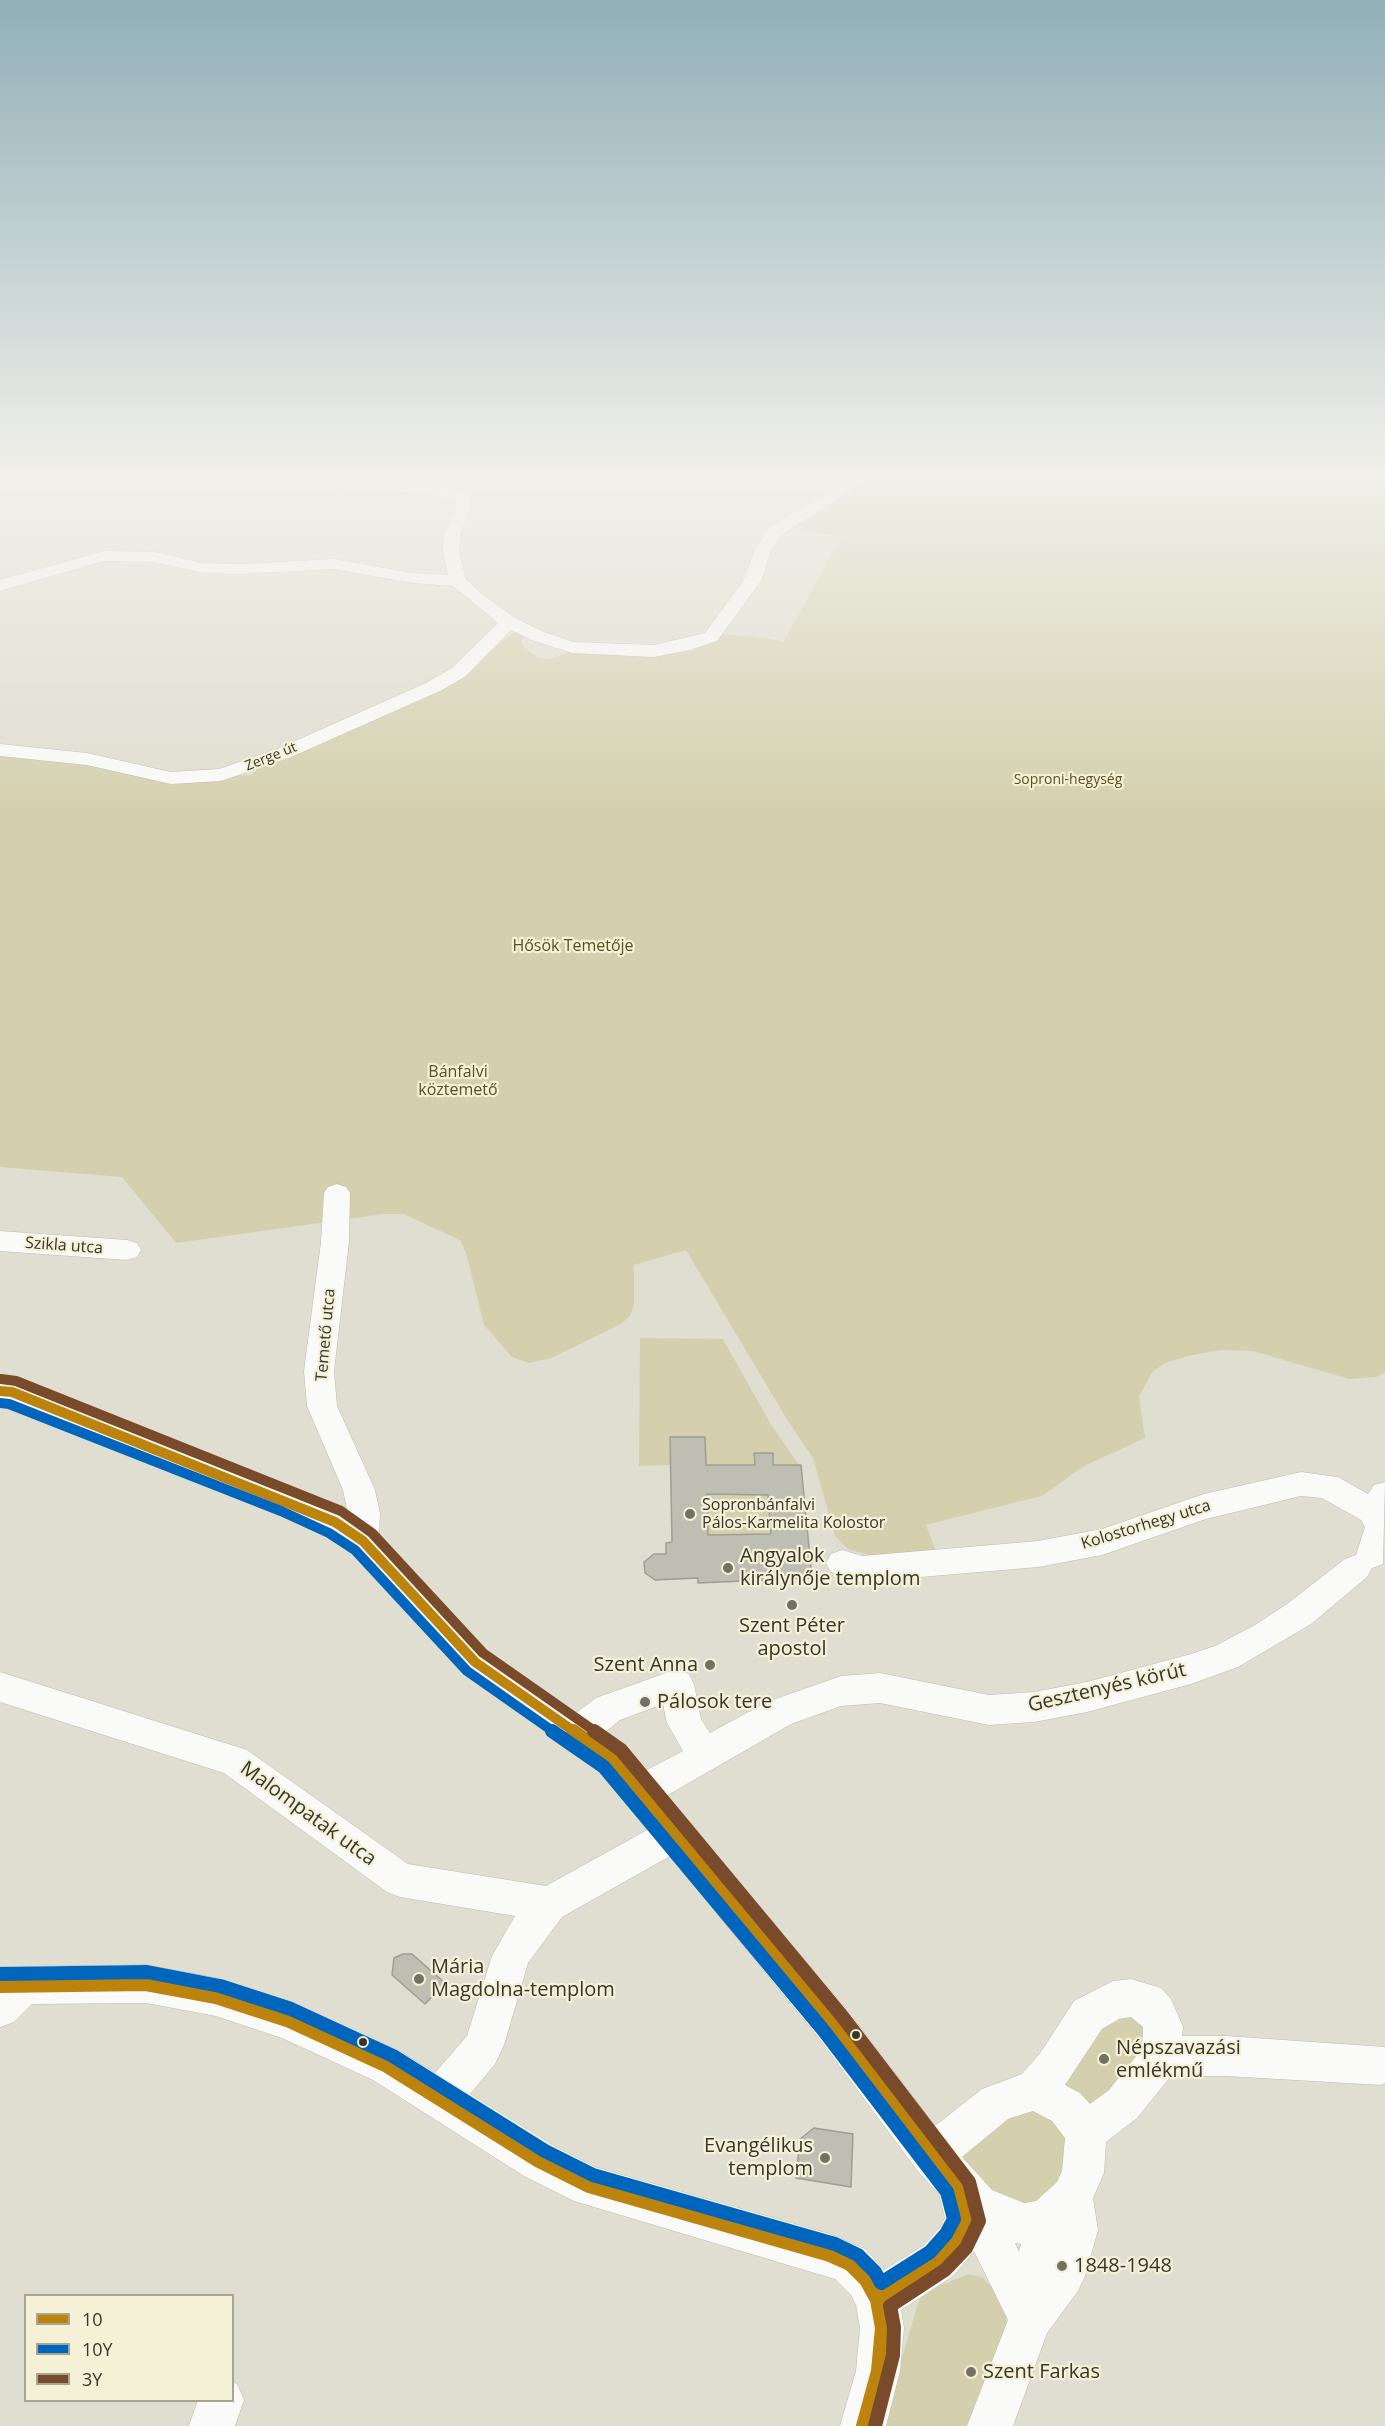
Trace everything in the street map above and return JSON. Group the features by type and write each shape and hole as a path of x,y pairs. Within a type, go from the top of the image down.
{"street":[{"path":"466,588 509,622 552,641 584,649 654,651 684,646 711,637 747,588"},
{"name":"Zerge út","path":"0,750 87,759 171,778 221,775 284,753 432,687 459,672 509,622"},
{"name":"Temető utca","path":"337,1193 335,1242 319,1371 322,1406 359,1490 364,1513 363,1541"},
{"name":"Szikla utca","path":"0,1241 127,1250"},
{"path":"4,1385 335,1522 363,1541 475,1662 612,1758 833,2024 945,2170 966,2221 956,2241 938,2261"},
{"name":"Kolostorhegy utca","path":"842,1563 862,1569 1038,1554 1102,1542 1204,1507 1301,1484 1327,1486 1378,1502"},
{"name":"Gesztenyés körút","path":"640,1792 706,1757 727,1741 779,1713 841,1691 880,1688 989,1710 1034,1707 1191,1669 1226,1657 1267,1635 1299,1614 1364,1561 1382,1527 1378,1502"},
{"path":"577,1733 608,1709 677,1684 684,1723 706,1757"},
{"name":"Malompatak utca","path":"0,1687 235,1761 400,1880 490,1892 549,1904"},
{"path":"440,2098 481,2050 490,2031 511,1956 525,1933 549,1904 675,1834"},
{"path":"8,1993 146,1984 216,1997 287,2020 387,2066 538,2161 589,2186 830,2255 850,2264 866,2280 877,2300 882,2328 881,2353 863,2426"},
{"path":"945,2170 996,2103 1035,2090 1055,2066 1088,2014 1113,2000 1131,1998 1147,2002 1157,2013 1163,2027 1162,2056 1123,2104 1086,2132"},
{"path":"1162,2056 1226,2056 1381,2065"},
{"path":"877,2300 938,2261 1033,2220 1083,2173 1086,2132 1066,2107 1035,2090"},
{"path":"945,2170 1033,2220"},
{"path":"990,2426 1030,2319 1033,2220"},
{"path":"1030,2319 1033,2220"},
{"path":"212,2426 220,2402"}],"green space":[{"name":"Soproni-hegység","path":"813,588 1385,588 1385,1373 1376,1377 1349,1379 1253,1351 1222,1350 1165,1363 1152,1372 1139,1397 1145,1438 1084,1466 1042,1496 926,1525 937,1554 879,1558 848,1549 835,1536 813,1458 788,1421 686,1250 634,1265 634,1305 630,1316 621,1324 551,1358 529,1363 512,1357 484,1325 466,1253 460,1240 403,1214 384,1214 176,1243 122,1177 0,1167 0,749 174,778 252,775 259,767 446,685 517,630 525,634 521,640 524,647 539,658 552,659 577,648 693,651 718,633 784,641"},
{"path":"640,1338 723,1339 770,1423 799,1465 773,1465 773,1453 754,1453 755,1465 706,1465 705,1437 670,1437 670,1465 639,1466"},
{"path":"707,1494 768,1495 771,1534 708,1535"},
{"path":"1125,2001 1170,2025 1102,2123 1045,2087"},
{"path":"1071,2099 1089,2195 1002,2210 953,2155 999,2105"},
{"path":"969,2274 983,2278 996,2292 1006,2311 1006,2332 974,2426 882,2426 919,2300 931,2289"}],"building":[{"name":"Sopronbánfalvi Pálos-Karmelita Kolostor","path":"670,1437 705,1437 706,1465 755,1465 754,1453 773,1453 773,1465 801,1465 812,1578 698,1583 698,1578 655,1580 645,1573 644,1562 654,1554 666,1554 666,1543 672,1542","holes":["707,1494 768,1495 771,1534 708,1535"]},
{"name":"Mária Magdolna-templom","path":"403,1954 412,1954 445,1983 425,2004 392,1975 394,1958"},
{"name":"Evangélikus templom","path":"814,2128 853,2134 851,2187 796,2178 800,2139"}],"transit line":[{"name":"3Y","path":"1,1379 16,1381 341,1511 372,1533 483,1653 621,1750 842,2016 969,2182 979,2221 966,2248 945,2270 890,2306 894,2327 893,2355 875,2426"},
{"name":"10","path":"0,1391 12,1392 335,1522 363,1541 475,1662 612,1758 833,2024 958,2186 967,2221 956,2241 938,2261 877,2300"},
{"name":"10Y","path":"0,1403 9,1404 281,1511 329,1533 355,1550 467,1671 604,1767 824,2031 947,2192 954,2219 946,2234 930,2252 881,2283 875,2272 858,2255 835,2244 593,2175 545,2151 393,2056 291,2009 220,1986 147,1972 0,1974"},
{"name":"10","path":"0,1986 146,1984 216,1997 287,2020 387,2066 539,2161 589,2186 830,2255 850,2264 866,2280 877,2300 882,2328 878,2371 863,2426"}],"place":[{"name":"Sopronbánfalvi Pálos-Karmelita Kolostor","path":"690,1514"},
{"name":"Angyalok királynője templom","path":"728,1568"},
{"name":"Szent Péter apostol","path":"792,1605"},
{"name":"Szent Anna","path":"710,1665"},
{"name":"Pálosok tere","path":"645,1702"},
{"name":"Mária Magdolna-templom","path":"419,1979"},
{"name":"Népszavazási emlékmű","path":"1104,2059"},
{"name":"Evangélikus templom","path":"825,2158"},
{"name":"1848-1948","path":"1062,2266"},
{"name":"Szent Farkas","path":"971,2372"}],"park label":[{"name":"Hősök Temetője","path":"573,946"},
{"name":"Bánfalvi köztemető","path":"458,1081"}]}
